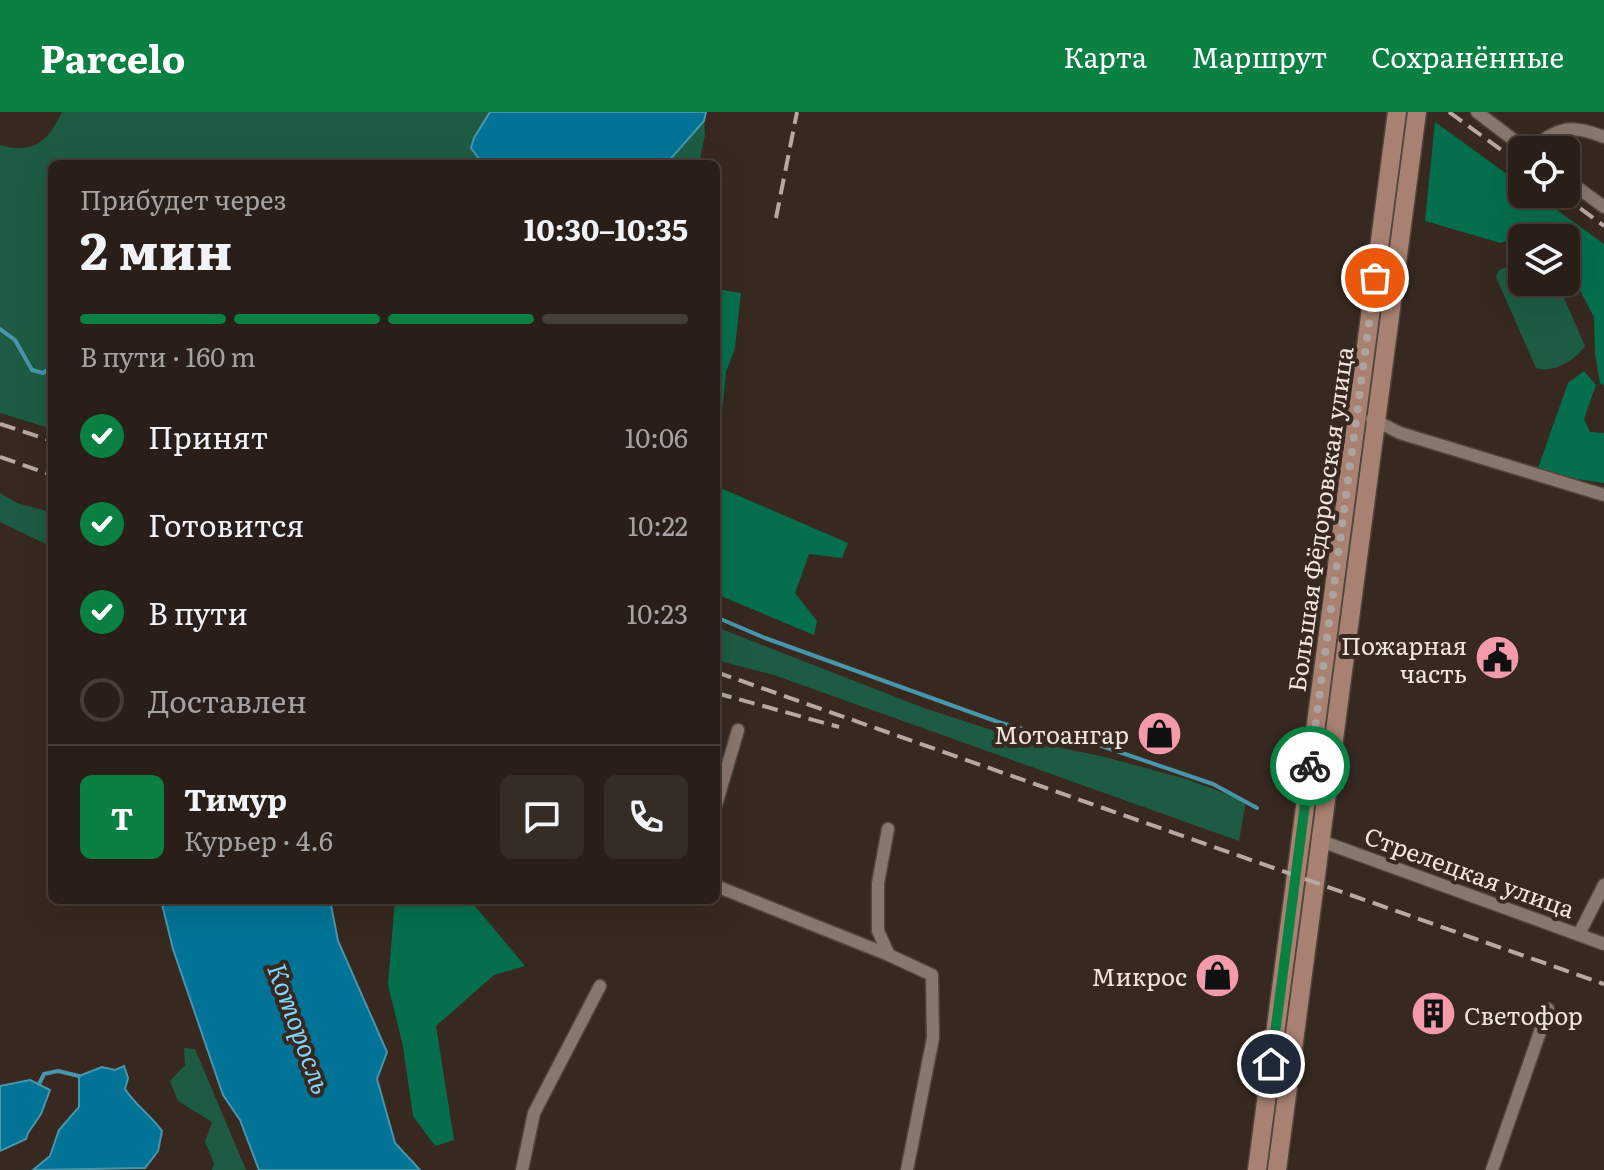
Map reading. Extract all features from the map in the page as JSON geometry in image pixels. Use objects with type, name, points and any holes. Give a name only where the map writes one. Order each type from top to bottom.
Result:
[{"type":"main road","name":"Большая Фёдоровская улица","points":[[1257,1170],[1397,112]]},
{"type":"main road","name":"Большая Фёдоровская улица","points":[[1277,1170],[1417,112]]},
{"type":"street","points":[[1477,112],[1510,136]]},
{"type":"street","points":[[1548,136],[1556,130],[1584,129],[1604,137]]},
{"type":"street","points":[[1580,189],[1604,207]]},
{"type":"street","points":[[1357,412],[1400,433],[1604,495]]},
{"type":"street","points":[[720,791],[738,730]]},
{"type":"street","points":[[888,829],[878,883],[878,931],[889,955]]},
{"type":"street","name":"Стрелецкая улица","points":[[1321,841],[1604,944]]},
{"type":"street","points":[[1579,934],[1604,885]]},
{"type":"street","points":[[720,888],[932,975],[933,1038],[907,1170]]},
{"type":"street","points":[[522,1170],[534,1113],[600,986]]},
{"type":"street","points":[[1492,1170],[1548,1009]]},
{"type":"green space","points":[[62,112],[490,112],[471,148],[480,160],[48,160],[48,428],[0,413],[0,145],[31,147],[51,131]]},
{"type":"green space","points":[[704,121],[705,135],[700,160],[670,160]]},
{"type":"green space","points":[[1435,122],[1508,175],[1508,208],[1554,208],[1576,224],[1508,224],[1508,240],[1501,243],[1425,221]]},
{"type":"green space","points":[[1580,227],[1604,244],[1604,385],[1600,383],[1595,353],[1594,317],[1580,290]]},
{"type":"green space","points":[[1508,266],[1508,296],[1563,296],[1585,346],[1581,351],[1570,361],[1556,367],[1536,368],[1496,277],[1498,271]]},
{"type":"green space","points":[[720,290],[741,293],[735,348],[726,372],[720,433]]},
{"type":"green space","points":[[1584,371],[1596,385],[1584,419],[1590,432],[1604,433],[1604,483],[1548,475],[1538,468],[1568,383]]},
{"type":"green space","points":[[720,488],[848,543],[842,558],[809,554],[795,593],[817,621],[814,635],[720,596]]},
{"type":"green space","points":[[0,493],[17,503],[46,511],[48,507],[48,545],[0,522]]},
{"type":"green space","points":[[720,629],[924,708],[1019,739],[1105,757],[1186,779],[1246,801],[1239,841],[774,675],[720,661]]},
{"type":"green space","points":[[1334,644],[1339,645],[1270,1170],[1265,1170]]},
{"type":"green space","points":[[395,904],[473,904],[525,966],[494,975],[436,1026],[454,1140],[435,1146],[413,1116],[403,1046],[388,985]]},
{"type":"green space","points":[[184,1048],[195,1049],[246,1170],[212,1170],[214,1163],[205,1142],[212,1122],[178,1101],[170,1081],[185,1065]]},
{"type":"water","points":[[490,112],[706,112],[704,121],[670,160],[480,160],[471,148]]},
{"type":"water","name":"Которосль","points":[[162,904],[331,904],[338,941],[387,1052],[377,1079],[395,1143],[420,1170],[259,1170],[240,1120],[223,1095],[173,949]]},
{"type":"water","points":[[124,1066],[128,1078],[125,1089],[162,1131],[158,1151],[145,1168],[33,1170],[50,1156],[59,1130],[79,1107],[79,1076],[102,1067],[115,1070]]},
{"type":"water","points":[[30,1080],[50,1090],[41,1114],[26,1139],[0,1151],[0,1086]]},
{"type":"waterway","points":[[0,329],[15,340],[32,370],[43,373],[48,370]]},
{"type":"waterway","points":[[720,619],[765,638],[998,722],[1045,735],[1087,741],[1213,784],[1257,808]]},
{"type":"waterway","points":[[39,1084],[44,1074],[58,1071],[79,1076]]},
{"type":"railway","points":[[776,218],[797,112]]},
{"type":"railway","points":[[1449,112],[1508,155]]},
{"type":"railway","points":[[1580,208],[1604,226]]},
{"type":"railway","points":[[0,424],[48,440]]},
{"type":"railway","points":[[0,457],[48,474]]},
{"type":"railway","points":[[720,673],[1604,984]]},
{"type":"railway","points":[[720,694],[839,727]]},
{"type":"way so far","points":[[1310,766],[1375,278]]},
{"type":"place","name":"Пожарная часть","points":[[1498,658]]},
{"type":"place","name":"Мотоангар","points":[[1160,733]]},
{"type":"place","name":"Микрос","points":[[1218,975]]},
{"type":"place","name":"Светофор","points":[[1433,1014]]},
{"type":"route","points":[[1271,1064],[1310,766]]}]
